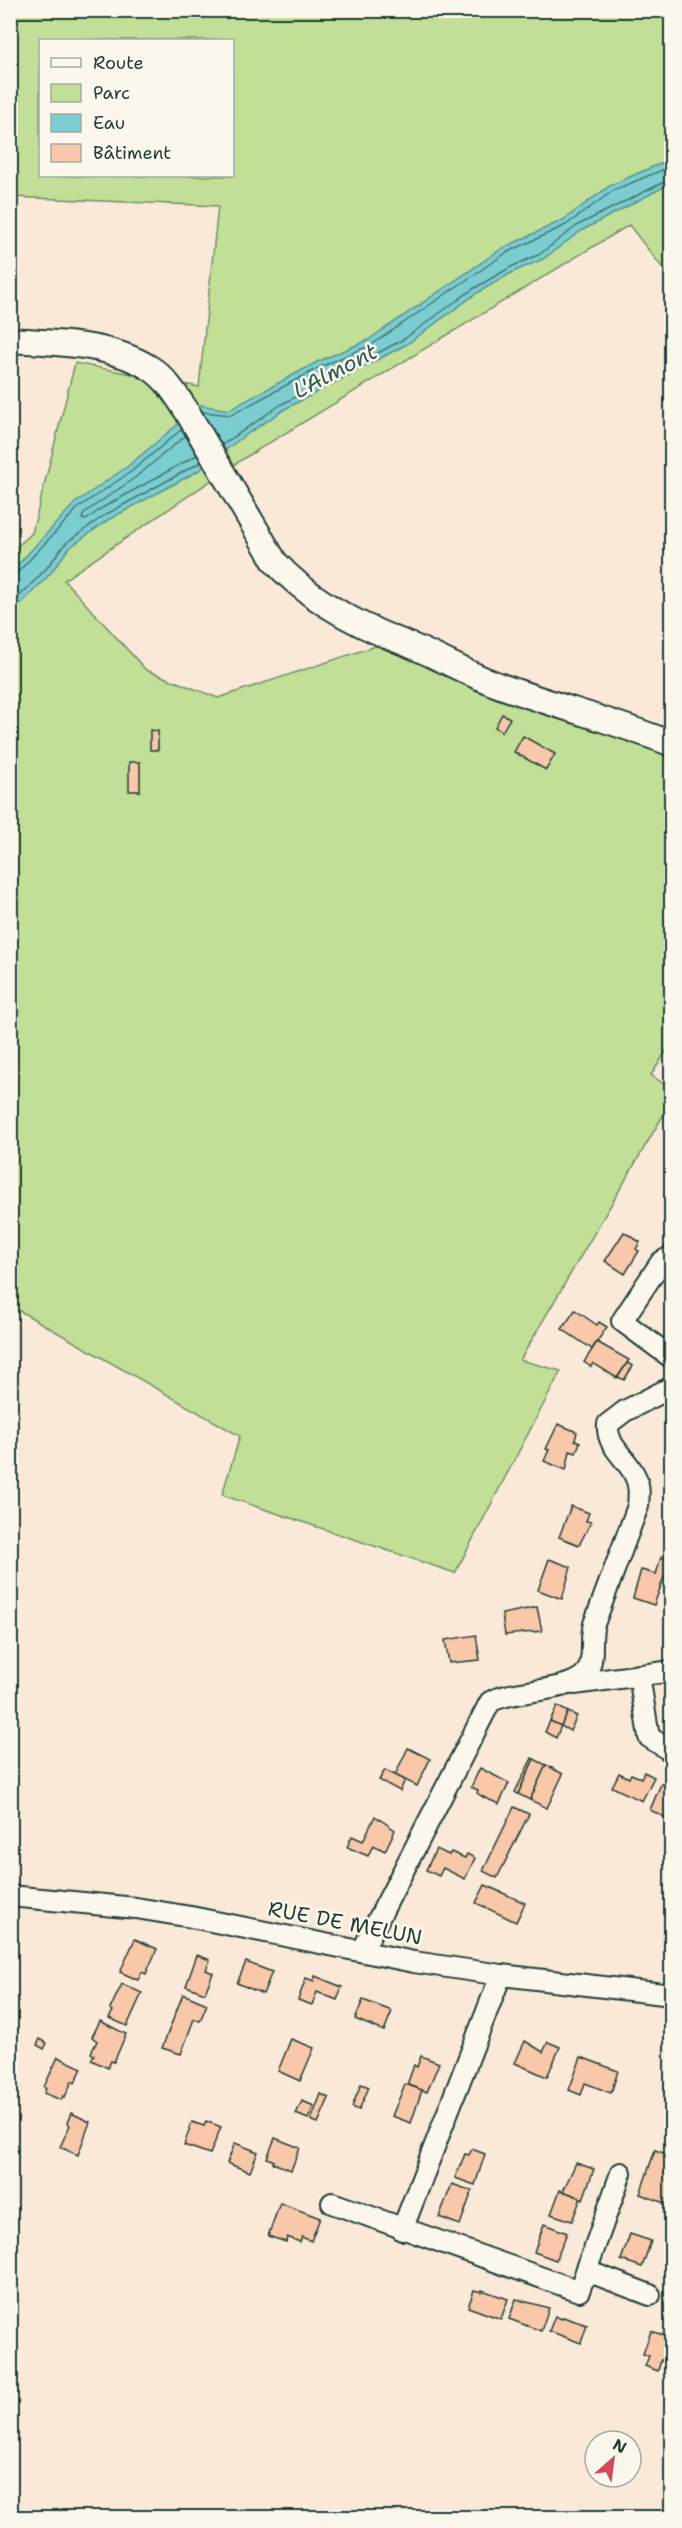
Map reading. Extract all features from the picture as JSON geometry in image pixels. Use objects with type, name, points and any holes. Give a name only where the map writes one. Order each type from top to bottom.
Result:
[{"type":"street","points":[[10,340],[62,344],[120,354],[152,369],[175,393],[186,410],[275,562],[293,582],[317,600],[383,636],[402,642],[494,684],[672,744]]},
{"type":"street","points":[[672,1256],[661,1262],[622,1321],[672,1358]]},
{"type":"street","points":[[574,1684],[584,1677],[590,1667],[590,1639],[594,1624],[638,1506],[639,1491],[635,1474],[614,1447],[607,1434],[608,1424],[672,1387]]},
{"type":"street","points":[[362,1951],[490,1702],[500,1696],[672,1671]]},
{"type":"street","points":[[639,1675],[649,1737],[672,1752]]},
{"type":"street","name":"RUE DE MELUN","points":[[10,1896],[82,1901],[191,1917],[362,1951],[501,1975],[672,1995]]},
{"type":"street","points":[[402,2229],[501,1975]]},
{"type":"street","points":[[332,2203],[579,2291],[621,2173]]},
{"type":"street","points":[[586,2271],[650,2295]]},
{"type":"green space","points":[[11,11],[671,11],[671,279],[629,225],[246,457],[64,580],[146,670],[218,698],[403,637],[671,755],[671,1044],[651,1075],[671,1089],[671,1102],[520,1360],[561,1371],[455,1573],[222,1495],[240,1436],[11,1306],[11,552],[32,533],[75,363],[199,387],[218,206],[11,197]]},
{"type":"water","name":"L'Almont","points":[[671,159],[671,183],[581,231],[543,259],[513,272],[477,293],[407,344],[285,409],[244,436],[198,471],[108,520],[69,548],[50,574],[11,614],[11,572],[75,503],[128,466],[201,405],[229,410],[317,362],[368,340],[503,248],[563,220],[611,185]]},
{"type":"building","points":[[502,714],[510,718],[502,732],[495,727]]},
{"type":"building","points":[[150,730],[158,731],[158,750],[150,750]]},
{"type":"building","points":[[523,736],[555,754],[546,770],[514,752]]},
{"type":"building","points":[[129,762],[140,762],[140,791],[129,791]]},
{"type":"building","points":[[624,1232],[640,1242],[636,1249],[639,1251],[625,1274],[605,1261]]},
{"type":"building","points":[[575,1310],[597,1325],[599,1322],[607,1327],[592,1349],[562,1329]]},
{"type":"building","points":[[597,1342],[629,1360],[617,1378],[593,1363],[591,1367],[584,1362]]},
{"type":"building","points":[[627,1363],[633,1366],[624,1380],[618,1377]]},
{"type":"building","points":[[558,1424],[577,1432],[575,1440],[580,1442],[576,1453],[570,1451],[566,1470],[544,1461],[549,1450],[546,1449]]},
{"type":"building","points":[[571,1506],[589,1513],[586,1521],[591,1522],[579,1545],[559,1537]]},
{"type":"building","points":[[661,1557],[672,1560],[672,1580],[664,1577],[654,1605],[633,1598],[641,1570],[656,1574]]},
{"type":"building","points":[[549,1559],[571,1567],[562,1599],[538,1590]]},
{"type":"building","points":[[537,1607],[542,1631],[505,1635],[502,1614]]},
{"type":"building","points":[[476,1635],[480,1660],[449,1663],[445,1640]]},
{"type":"building","points":[[557,1706],[568,1712],[561,1726],[550,1721]]},
{"type":"building","points":[[568,1712],[577,1716],[570,1731],[561,1726]]},
{"type":"building","points":[[550,1721],[561,1726],[556,1738],[545,1732]]},
{"type":"building","points":[[408,1748],[430,1759],[417,1786],[395,1775]]},
{"type":"building","points":[[532,1758],[534,1759],[518,1794],[515,1792]]},
{"type":"building","points":[[534,1759],[546,1765],[530,1800],[518,1794]]},
{"type":"building","points":[[546,1765],[563,1774],[547,1808],[530,1800]]},
{"type":"building","points":[[480,1768],[509,1783],[499,1804],[483,1797],[477,1793],[478,1790],[471,1787]]},
{"type":"building","points":[[385,1770],[405,1780],[400,1791],[379,1780]]},
{"type":"building","points":[[644,1772],[654,1777],[642,1801],[612,1787],[619,1773],[629,1778],[631,1774],[641,1778]]},
{"type":"building","points":[[661,1784],[672,1787],[670,1820],[650,1810]]},
{"type":"building","points":[[514,1807],[529,1814],[497,1878],[483,1871]]},
{"type":"building","points":[[375,1816],[395,1830],[385,1851],[373,1845],[368,1856],[347,1847],[352,1836],[363,1841]]},
{"type":"building","points":[[436,1849],[449,1855],[451,1852],[465,1858],[467,1854],[475,1858],[465,1879],[443,1868],[439,1876],[426,1870]]},
{"type":"building","points":[[485,1885],[525,1903],[516,1922],[476,1903]]},
{"type":"building","points":[[135,1939],[157,1949],[146,1974],[142,1972],[138,1980],[120,1972]]},
{"type":"building","points":[[197,1955],[210,1960],[206,1970],[213,1973],[205,1993],[186,1986]]},
{"type":"building","points":[[246,1962],[272,1972],[263,1994],[237,1983]]},
{"type":"building","points":[[315,1976],[342,1987],[337,2000],[317,1992],[312,2005],[298,2000],[306,1978],[314,1981]]},
{"type":"building","points":[[122,1984],[142,1993],[127,2026],[109,2018],[113,2011],[110,2009]]},
{"type":"building","points":[[183,1994],[207,2004],[200,2021],[194,2019],[181,2054],[162,2048]]},
{"type":"building","points":[[363,2000],[392,2011],[384,2031],[355,2019]]},
{"type":"building","points":[[100,2021],[126,2034],[114,2062],[111,2061],[108,2068],[91,2060],[94,2055],[91,2053],[97,2041],[92,2037]]},
{"type":"building","points":[[40,2039],[47,2043],[44,2049],[37,2045]]},
{"type":"building","points":[[291,2039],[314,2048],[300,2081],[278,2071]]},
{"type":"building","points":[[525,2041],[543,2052],[548,2042],[560,2047],[547,2077],[515,2063]]},
{"type":"building","points":[[421,2056],[439,2063],[427,2092],[407,2085],[414,2065],[417,2067]]},
{"type":"building","points":[[58,2057],[82,2068],[75,2083],[72,2081],[65,2097],[63,2096],[61,2100],[44,2093],[46,2089],[44,2087]]},
{"type":"building","points":[[581,2057],[618,2071],[611,2093],[585,2083],[581,2095],[569,2090]]},
{"type":"building","points":[[361,2084],[369,2087],[359,2110],[352,2107]]},
{"type":"building","points":[[405,2084],[422,2090],[411,2123],[392,2116]]},
{"type":"building","points":[[321,2094],[329,2098],[318,2123],[311,2120]]},
{"type":"building","points":[[302,2101],[314,2106],[308,2119],[296,2114]]},
{"type":"building","points":[[71,2113],[90,2122],[78,2155],[60,2147],[70,2125],[67,2123]]},
{"type":"building","points":[[206,2121],[221,2127],[210,2154],[184,2145],[192,2122],[204,2126]]},
{"type":"building","points":[[275,2138],[300,2148],[291,2170],[267,2158]]},
{"type":"building","points":[[235,2143],[258,2152],[250,2172],[227,2163]]},
{"type":"building","points":[[472,2149],[485,2154],[475,2185],[455,2178],[465,2154],[469,2155]]},
{"type":"building","points":[[655,2150],[672,2156],[672,2191],[667,2204],[640,2194]]},
{"type":"building","points":[[576,2163],[594,2169],[583,2199],[563,2191]]},
{"type":"building","points":[[452,2184],[472,2191],[460,2225],[439,2217]]},
{"type":"building","points":[[560,2190],[581,2198],[572,2221],[551,2214]]},
{"type":"building","points":[[280,2203],[320,2218],[311,2241],[302,2237],[300,2242],[287,2237],[286,2242],[268,2236]]},
{"type":"building","points":[[544,2224],[567,2233],[556,2260],[534,2252]]},
{"type":"building","points":[[630,2234],[651,2241],[642,2267],[621,2260]]},
{"type":"building","points":[[474,2290],[482,2292],[482,2290],[508,2299],[501,2319],[468,2307]]},
{"type":"building","points":[[516,2299],[549,2308],[541,2331],[509,2319]]},
{"type":"building","points":[[555,2316],[587,2325],[581,2343],[549,2331]]},
{"type":"building","points":[[651,2331],[672,2338],[672,2363],[661,2360],[658,2371],[645,2366],[649,2356],[643,2354]]}]
